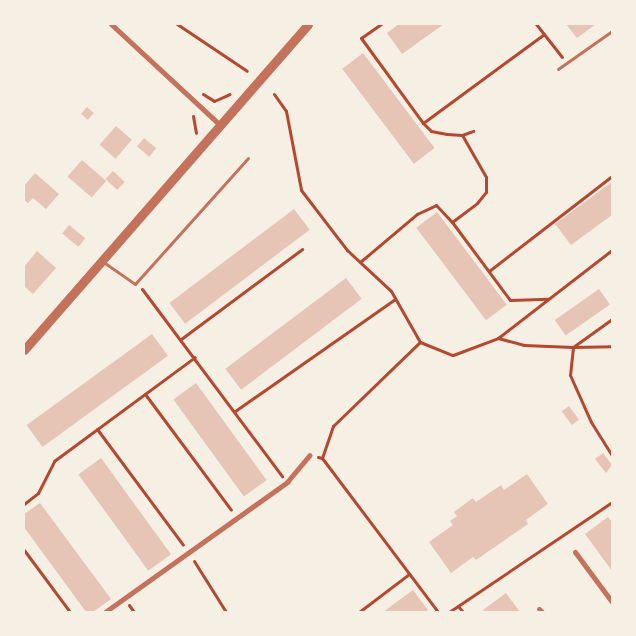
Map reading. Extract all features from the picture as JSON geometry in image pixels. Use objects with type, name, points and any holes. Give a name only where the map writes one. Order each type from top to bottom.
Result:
[{"type":"street","points":[[111,24],[219,124]]},
{"type":"street","points":[[24,350],[308,24]]},
{"type":"street","points":[[105,612],[287,482],[310,455]]},
{"type":"street","points":[[575,552],[612,602]]},
{"type":"lane","points":[[558,69],[612,31]]},
{"type":"lane","points":[[102,261],[135,284],[248,158]]},
{"type":"path","points":[[177,24],[247,71]]},
{"type":"path","points":[[381,24],[362,38],[423,122],[431,130],[462,135],[473,131]]},
{"type":"path","points":[[536,24],[567,63]]},
{"type":"path","points":[[423,122],[544,34]]},
{"type":"path","points":[[244,80],[255,68]]},
{"type":"path","points":[[194,136],[198,130],[188,108],[194,100],[202,93],[214,101],[223,99],[236,89]]},
{"type":"path","points":[[274,94],[286,111],[301,190],[360,262],[395,299],[420,342],[453,355],[498,338],[612,250]]},
{"type":"path","points":[[452,222],[477,203],[486,192],[486,177],[462,135]]},
{"type":"path","points":[[489,271],[612,176]]},
{"type":"path","points":[[360,262],[426,208],[436,205],[452,222],[510,300],[548,299]]},
{"type":"path","points":[[181,339],[302,250]]},
{"type":"path","points":[[135,284],[195,357],[287,482]]},
{"type":"path","points":[[235,412],[395,299]]},
{"type":"path","points":[[572,347],[612,319]]},
{"type":"path","points":[[498,338],[524,345],[612,346]]},
{"type":"path","points":[[322,458],[333,426],[420,342]]},
{"type":"path","points":[[572,347],[570,375],[591,422],[612,455]]},
{"type":"path","points":[[24,504],[38,493],[54,461],[195,357]]},
{"type":"path","points":[[145,394],[236,518]]},
{"type":"path","points":[[97,429],[188,552],[226,612]]},
{"type":"path","points":[[310,455],[322,458],[438,612]]},
{"type":"path","points":[[449,612],[612,504]]},
{"type":"path","points":[[24,550],[70,612]]},
{"type":"path","points":[[359,612],[410,574]]},
{"type":"path","points":[[458,606],[463,612]]},
{"type":"building","points":[[399,24],[444,24],[402,54],[387,33]]},
{"type":"building","points":[[566,24],[596,24],[577,38]]},
{"type":"building","points":[[363,53],[435,148],[414,164],[342,69]]},
{"type":"building","points":[[87,107],[94,113],[88,120],[81,114]]},
{"type":"building","points":[[116,126],[132,140],[115,159],[100,145]]},
{"type":"building","points":[[144,138],[156,148],[149,157],[137,146]]},
{"type":"building","points":[[82,160],[106,181],[92,198],[68,177]]},
{"type":"building","points":[[113,171],[125,182],[117,190],[105,179]]},
{"type":"building","points":[[35,173],[59,194],[46,209],[33,198],[28,203],[24,200],[24,186]]},
{"type":"building","points":[[612,182],[612,215],[571,245],[555,224]]},
{"type":"building","points":[[294,209],[310,230],[185,324],[169,303]]},
{"type":"building","points":[[437,212],[507,305],[486,320],[416,228]]},
{"type":"building","points":[[69,225],[85,238],[78,247],[62,234]]},
{"type":"building","points":[[37,251],[56,268],[33,294],[24,286],[24,267]]},
{"type":"building","points":[[346,278],[362,299],[241,390],[225,369]]},
{"type":"building","points":[[599,289],[610,305],[566,336],[555,320]]},
{"type":"building","points":[[152,334],[168,356],[42,447],[27,425]]},
{"type":"building","points":[[196,383],[267,480],[244,497],[173,399]]},
{"type":"building","points":[[569,406],[579,420],[572,425],[562,411]]},
{"type":"building","points":[[603,453],[612,465],[606,473],[595,459]]},
{"type":"building","points":[[101,458],[171,554],[148,571],[78,474]]},
{"type":"building","points":[[527,474],[548,504],[526,520],[528,524],[476,560],[473,557],[451,573],[429,542],[453,525],[450,521],[457,516],[454,512],[473,498],[476,502],[501,485],[504,490]]},
{"type":"building","points":[[40,503],[111,599],[93,612],[86,612],[24,527],[24,514]]},
{"type":"building","points":[[608,517],[612,522],[612,571],[585,534]]},
{"type":"building","points":[[413,590],[428,610],[426,612],[383,612]]},
{"type":"building","points":[[506,593],[520,612],[484,612],[483,610]]}]
